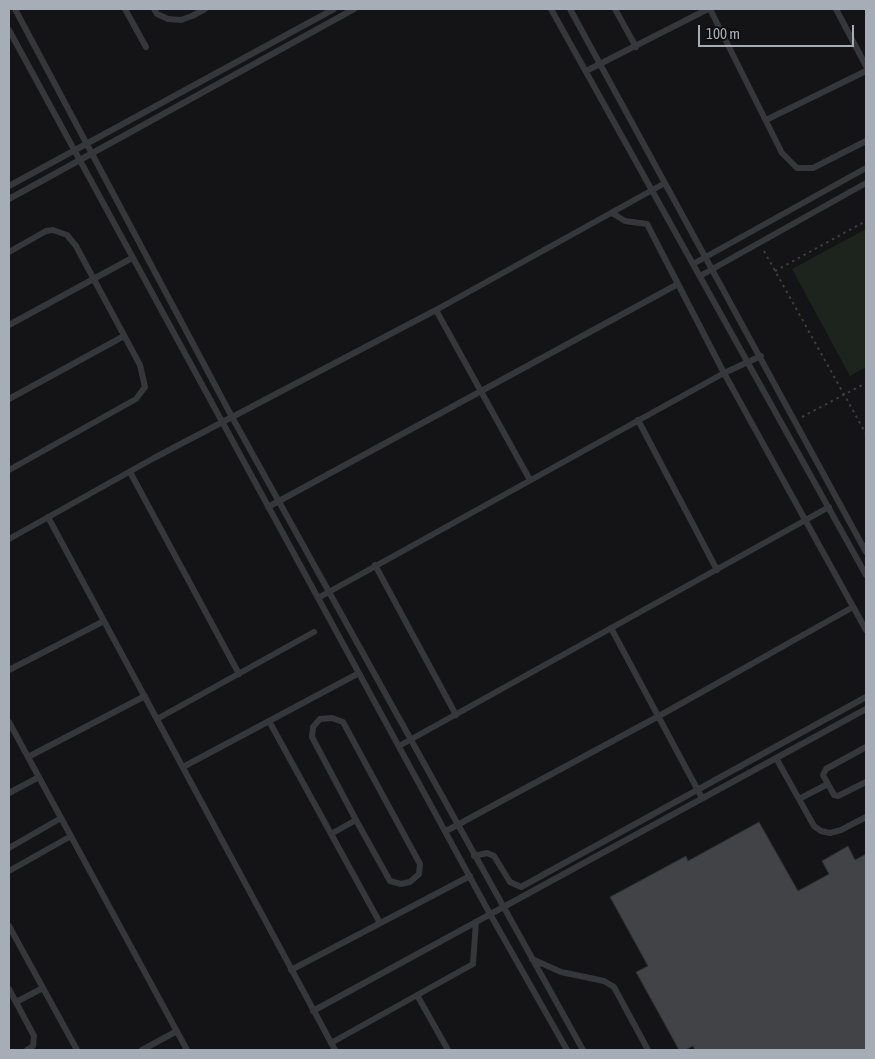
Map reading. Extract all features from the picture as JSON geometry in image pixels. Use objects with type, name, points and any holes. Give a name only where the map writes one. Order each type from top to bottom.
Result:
[{"type":"lane","points":[[15,9],[232,417],[457,826],[583,1050]]},
{"type":"lane","points":[[125,9],[146,47]]},
{"type":"lane","points":[[154,9],[157,14],[168,19],[180,20],[205,9]]},
{"type":"lane","points":[[9,186],[334,9]]},
{"type":"lane","points":[[9,199],[354,9]]},
{"type":"lane","points":[[552,9],[866,575]]},
{"type":"lane","points":[[570,9],[796,420],[866,552]]},
{"type":"lane","points":[[615,9],[636,47]]},
{"type":"lane","points":[[586,71],[709,9],[782,153],[797,168],[813,168],[866,141]]},
{"type":"lane","points":[[836,9],[866,66]]},
{"type":"lane","points":[[9,30],[490,914],[567,1050]]},
{"type":"lane","points":[[766,120],[866,70]]},
{"type":"lane","points":[[693,264],[866,168]]},
{"type":"lane","points":[[9,538],[222,422],[436,310],[665,183]]},
{"type":"lane","points":[[700,276],[866,183]]},
{"type":"lane","points":[[612,213],[625,221],[647,224],[724,373],[866,630]]},
{"type":"lane","points":[[9,252],[46,231],[67,235],[76,246],[140,364],[145,387],[141,394],[125,406],[9,470]]},
{"type":"lane","points":[[9,325],[132,258]]},
{"type":"lane","points":[[268,507],[678,284]]},
{"type":"lane","points":[[436,310],[530,480]]},
{"type":"lane","points":[[9,399],[124,336]]},
{"type":"lane","points":[[318,598],[724,373],[761,356]]},
{"type":"lane","points":[[638,420],[716,570]]},
{"type":"lane","points":[[130,472],[239,674]]},
{"type":"lane","points":[[399,746],[829,507]]},
{"type":"lane","points":[[48,517],[335,1050]]},
{"type":"lane","points":[[375,565],[456,715]]},
{"type":"lane","points":[[446,831],[659,716],[853,607]]},
{"type":"lane","points":[[9,670],[104,621]]},
{"type":"lane","points":[[611,628],[702,798]]},
{"type":"lane","points":[[157,719],[314,632]]},
{"type":"lane","points":[[182,767],[359,673]]},
{"type":"lane","points":[[28,757],[145,696]]},
{"type":"lane","points":[[474,856],[487,853],[494,856],[510,882],[521,886],[866,697]]},
{"type":"lane","points":[[313,1011],[866,710]]},
{"type":"lane","points":[[332,718],[343,722],[420,864],[419,874],[410,882],[401,884],[390,881],[356,820],[312,737],[313,728],[320,719],[332,718]]},
{"type":"lane","points":[[268,721],[380,923]]},
{"type":"lane","points":[[9,722],[187,1050]]},
{"type":"lane","points":[[866,747],[826,768],[823,775],[834,795],[838,796],[866,782]]},
{"type":"lane","points":[[776,758],[814,826],[821,831],[830,833],[841,830],[866,816]]},
{"type":"lane","points":[[9,794],[39,777]]},
{"type":"lane","points":[[799,798],[828,784]]},
{"type":"lane","points":[[9,848],[61,818]]},
{"type":"lane","points":[[330,834],[356,820]]},
{"type":"lane","points":[[9,871],[71,836]]},
{"type":"lane","points":[[291,970],[470,876]]},
{"type":"lane","points":[[330,1043],[473,964],[476,922]]},
{"type":"lane","points":[[9,926],[77,1050]]},
{"type":"lane","points":[[532,958],[562,972],[604,981],[614,987],[648,1050]]},
{"type":"lane","points":[[16,1002],[43,988]]},
{"type":"lane","points":[[9,989],[34,1036],[32,1046],[27,1050]]},
{"type":"lane","points":[[417,995],[448,1050]]},
{"type":"lane","points":[[142,1050],[177,1031]]},
{"type":"path","points":[[775,271],[866,221]]},
{"type":"path","points":[[759,243],[866,434]]},
{"type":"path","points":[[796,420],[866,383]]},
{"type":"shaded area","points":[[866,229],[866,367],[850,376],[792,269]]},
{"type":"building","points":[[759,822],[798,891],[829,874],[822,861],[848,846],[855,860],[866,854],[866,1050],[695,1050],[693,1046],[685,1050],[679,1050],[636,972],[648,966],[610,897],[686,856],[688,861]]}]
